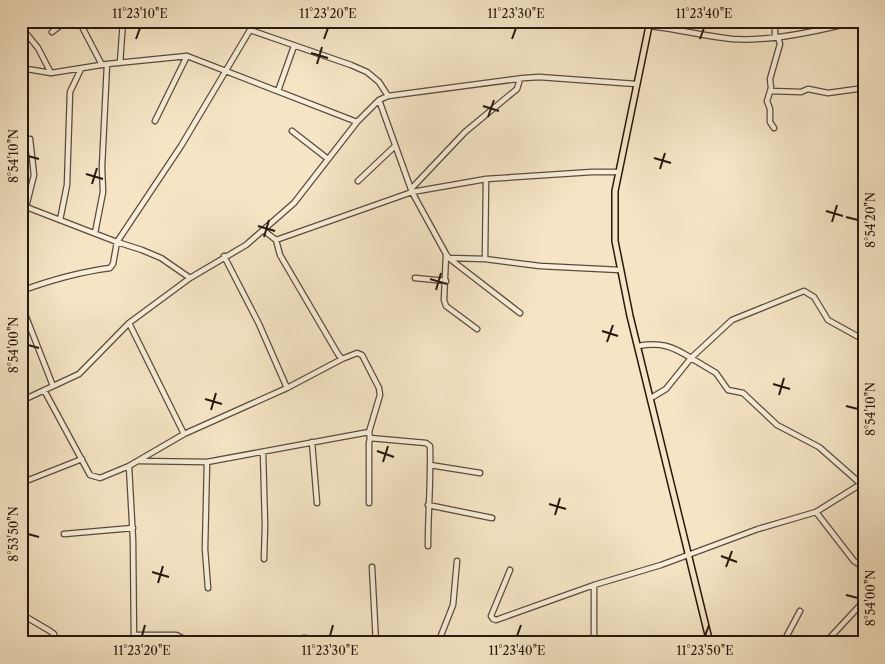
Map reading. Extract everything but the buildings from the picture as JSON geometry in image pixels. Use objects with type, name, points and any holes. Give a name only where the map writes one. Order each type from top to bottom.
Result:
[{"type":"main road","points":[[649,24],[618,172],[615,191],[614,227],[620,270],[710,643]]},
{"type":"street","points":[[52,32],[66,21]]},
{"type":"street","points":[[79,21],[105,65],[102,167],[104,182],[95,233]]},
{"type":"street","points":[[120,63],[123,21]]},
{"type":"street","points":[[21,291],[51,279],[110,268],[113,264],[117,242],[181,146],[250,30],[253,21]]},
{"type":"street","points":[[774,128],[770,122],[770,109],[767,101],[770,91],[770,79],[780,44],[775,21]]},
{"type":"street","points":[[649,24],[734,39],[777,37],[818,31],[857,21]]},
{"type":"street","points":[[21,27],[38,48],[51,73]]},
{"type":"street","points":[[250,30],[351,64],[367,72],[379,82],[388,96]]},
{"type":"street","points":[[278,91],[294,46]]},
{"type":"street","points":[[155,121],[187,56]]},
{"type":"street","points":[[21,68],[51,73],[187,56],[356,122]]},
{"type":"street","points":[[60,220],[67,185],[70,92],[81,69]]},
{"type":"street","points":[[21,401],[79,374],[129,323],[190,278],[224,256],[246,245],[294,203],[356,122],[379,100],[388,96],[539,77],[636,84]]},
{"type":"street","points":[[412,190],[465,132],[517,89],[520,79]]},
{"type":"street","points":[[770,91],[801,92],[808,89],[828,93],[857,89]]},
{"type":"street","points":[[379,100],[412,190],[448,256],[520,313]]},
{"type":"street","points":[[292,130],[328,159]]},
{"type":"street","points":[[30,139],[34,174],[24,206],[161,258],[190,278]]},
{"type":"street","points":[[358,181],[395,146]]},
{"type":"street","points":[[276,240],[412,190],[486,179],[618,172]]},
{"type":"street","points":[[485,259],[486,179]]},
{"type":"street","points":[[263,230],[276,240],[280,255],[342,359]]},
{"type":"street","points":[[224,256],[259,324],[288,388]]},
{"type":"street","points":[[448,256],[540,266],[620,270]]},
{"type":"street","points":[[448,256],[444,300],[446,306],[476,329]]},
{"type":"street","points":[[415,278],[446,281]]},
{"type":"street","points":[[651,398],[666,389],[691,358],[732,320],[804,291],[814,297],[828,320],[864,340]]},
{"type":"street","points":[[21,304],[53,386]]},
{"type":"street","points":[[129,323],[184,434]]},
{"type":"street","points":[[510,570],[491,616],[496,620],[758,529],[816,512],[863,484],[819,447],[777,426],[743,393],[728,390],[716,374],[691,358],[669,346],[651,343],[638,346]]},
{"type":"street","points":[[44,390],[90,475],[97,478],[130,466],[184,434],[288,388],[342,359],[356,353],[362,355],[380,395],[369,443],[369,503]]},
{"type":"street","points":[[139,461],[207,462],[312,442],[370,435],[426,443],[430,446],[428,546]]},
{"type":"street","points":[[312,442],[317,503]]},
{"type":"street","points":[[263,452],[264,560]]},
{"type":"street","points":[[21,483],[82,459]]},
{"type":"street","points":[[207,462],[205,549],[208,588]]},
{"type":"street","points":[[430,465],[480,473]]},
{"type":"street","points":[[130,466],[133,528],[134,643]]},
{"type":"street","points":[[428,505],[492,518]]},
{"type":"street","points":[[816,512],[854,561],[864,568]]},
{"type":"street","points":[[64,534],[133,528]]},
{"type":"street","points":[[438,643],[453,605],[457,561]]},
{"type":"street","points":[[372,567],[376,643]]},
{"type":"street","points":[[594,585],[594,643]]},
{"type":"street","points":[[825,643],[864,601]]},
{"type":"street","points":[[783,643],[800,611]]},
{"type":"street","points":[[21,614],[54,634],[54,643]]},
{"type":"street","points":[[134,635],[176,635],[182,638],[185,643]]},
{"type":"street","points":[[304,638],[344,643]]}]
